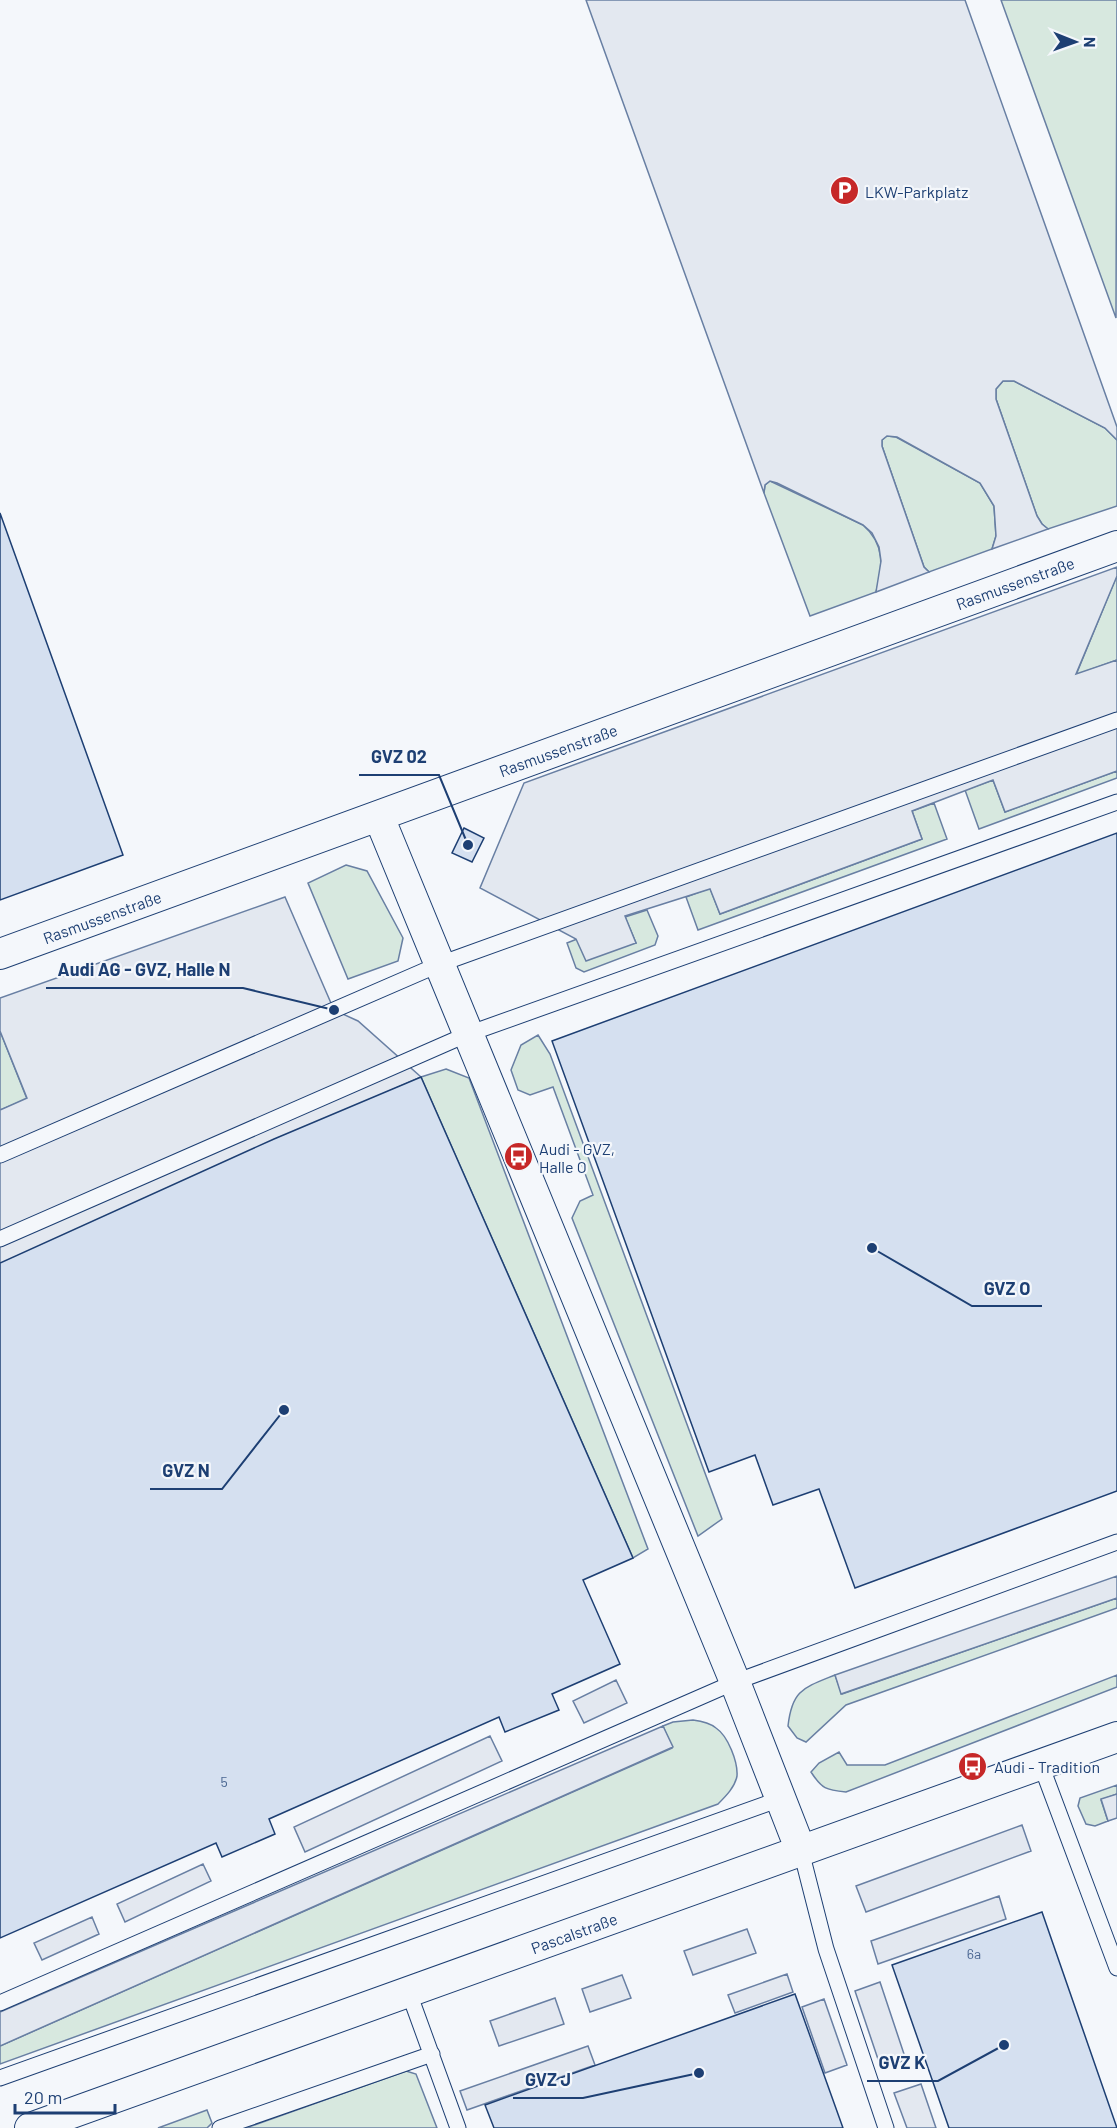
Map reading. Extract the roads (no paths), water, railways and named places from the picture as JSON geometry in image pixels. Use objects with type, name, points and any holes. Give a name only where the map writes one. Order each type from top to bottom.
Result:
[{"type":"street","name":"Rasmussenstraße","points":[[0,954],[1117,546]]},
{"type":"street","points":[[379,817],[735,1682],[801,1851]]},
{"type":"street","name":"Pascalstraße","points":[[30,2128],[1117,1737]]},
{"type":"lane","points":[[0,1155],[440,964],[1117,720]]},
{"type":"lane","points":[[0,1239],[468,1034],[1117,802]]},
{"type":"lane","points":[[0,2003],[735,1682],[1117,1542]]},
{"type":"lane","points":[[1041,1765],[1117,1968]]},
{"type":"lane","points":[[0,2078],[780,1799]]},
{"type":"lane","points":[[801,1851],[826,1949],[886,2128]]},
{"type":"lane","points":[[409,1993],[458,2128]]},
{"type":"lane","points":[[220,2128],[432,2054]]},
{"type":"place","name":"LKW-Parkplatz","points":[[844,191]]},
{"type":"place","name":"GVZ 02","points":[[468,845]]},
{"type":"place","name":"Audi AG - GVZ, Halle N","points":[[334,1010]]},
{"type":"place","name":"Audi - GVZ, Halle O","points":[[518,1157]]},
{"type":"place","name":"GVZ O","points":[[872,1248]]},
{"type":"place","name":"GVZ N","points":[[284,1410]]},
{"type":"place","name":"Audi - Tradition","points":[[973,1766]]},
{"type":"place","name":"GVZ K","points":[[1004,2045]]},
{"type":"place","name":"GVZ J","points":[[699,2073]]}]
